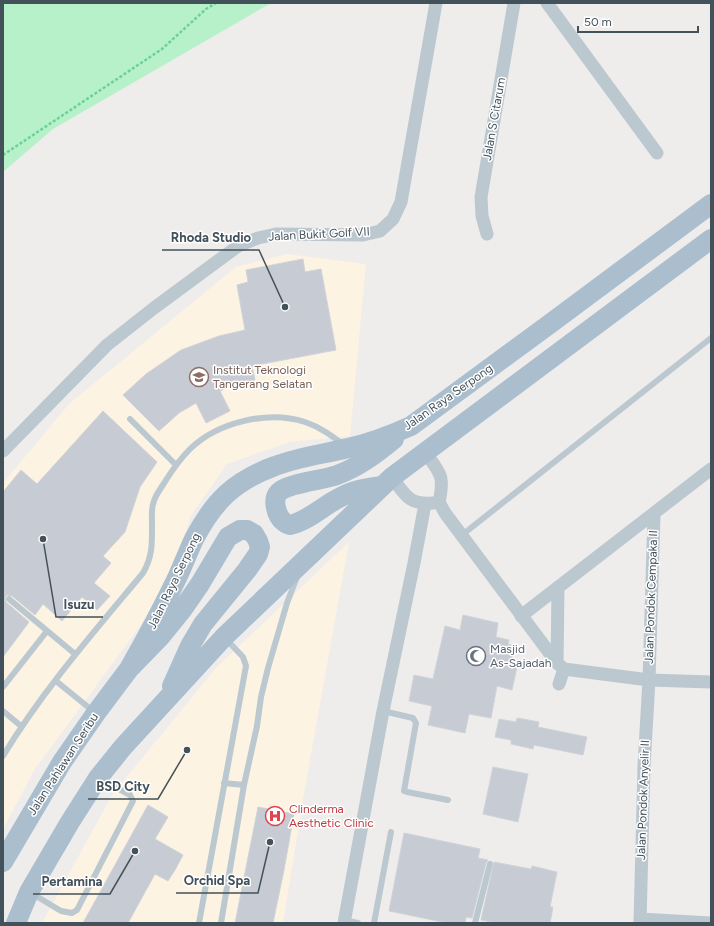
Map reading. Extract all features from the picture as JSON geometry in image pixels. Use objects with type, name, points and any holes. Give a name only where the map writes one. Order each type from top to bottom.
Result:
[{"type":"main road","name":"Jalan Raya Serpong","points":[[129,669],[178,577],[194,540],[211,510],[229,490],[252,476],[275,466],[298,459],[349,448],[387,436],[411,426],[711,204]]},
{"type":"main road","points":[[16,923],[29,892],[98,778],[122,747],[224,637],[387,482],[711,239]]},
{"type":"main road","points":[[387,482],[351,492],[304,520],[290,525],[284,522],[275,504],[278,492],[283,489],[338,474],[354,468],[376,454],[411,426]]},
{"type":"main road","points":[[129,669],[161,636],[182,610],[200,584],[228,537],[240,530],[247,530],[254,534],[260,547],[258,554],[247,570],[203,624],[190,646],[164,702]]},
{"type":"main road","name":"Jalan Pahlawan Seribu","points":[[3,862],[62,762],[129,669]]},
{"type":"street","name":"Jalan Bukit Golf VII","points":[[3,451],[106,345],[238,246],[258,238],[276,234],[363,235],[380,230],[393,219],[400,202],[436,3]]},
{"type":"street","name":"Jalan S Citarum","points":[[487,234],[482,216],[481,197],[514,3]]},
{"type":"street","points":[[547,3],[657,153]]},
{"type":"street","points":[[425,452],[442,478],[442,489],[439,502],[521,616],[560,666],[649,680],[711,682]]},
{"type":"street","points":[[521,616],[711,469]]},
{"type":"street","points":[[387,482],[403,492],[413,502],[424,504],[439,502]]},
{"type":"street","points":[[344,922],[383,711],[414,563],[424,504]]},
{"type":"street","name":"Jalan Pondok Cempaka II","points":[[649,680],[654,514]]},
{"type":"street","points":[[558,587],[559,684]]},
{"type":"street","name":"Jalan Pondok Anyelir II","points":[[640,921],[644,766],[649,680]]},
{"type":"street","points":[[640,921],[711,923]]},
{"type":"lane","points":[[462,535],[711,338]]},
{"type":"lane","points":[[3,756],[21,726],[75,654],[143,572],[148,563],[151,550],[152,514],[154,501],[176,465],[191,448],[208,436],[224,428],[256,419],[286,418],[305,422],[323,430],[349,448]]},
{"type":"lane","points":[[130,419],[176,465]]},
{"type":"lane","points":[[221,923],[244,785],[257,726],[261,697],[287,603],[302,562]]},
{"type":"lane","points":[[9,599],[75,654]]},
{"type":"lane","points":[[3,687],[47,631]]},
{"type":"lane","points":[[199,923],[246,666],[243,657],[224,637]]},
{"type":"lane","points":[[56,681],[96,713]]},
{"type":"lane","points":[[3,711],[21,726]]},
{"type":"lane","points":[[383,711],[413,718],[416,723],[404,791],[448,800]]},
{"type":"lane","points":[[29,892],[61,911],[72,913],[76,910],[133,801],[130,795],[98,778]]},
{"type":"lane","points":[[224,783],[244,785]]},
{"type":"lane","points":[[374,923],[391,832]]},
{"type":"lane","points":[[475,923],[490,864]]},
{"type":"lane","points":[[344,922],[358,923]]},
{"type":"path","points":[[3,155],[162,49],[206,9],[216,3]]},
{"type":"shaded area","points":[[287,254],[366,264],[350,436],[290,442],[227,464],[190,517],[177,565],[143,622],[35,769],[3,829],[3,483],[69,404],[236,267]]},
{"type":"shaded area","points":[[349,542],[303,799],[283,923],[42,923],[112,795],[216,668]]},
{"type":"green space","points":[[3,3],[271,3],[53,129],[3,172]]},
{"type":"building","points":[[303,259],[305,272],[321,269],[336,350],[252,366],[255,380],[234,385],[220,391],[230,411],[206,423],[196,403],[179,413],[159,431],[123,395],[146,374],[181,350],[219,336],[245,330],[237,285],[248,282],[246,270]]},
{"type":"building","points":[[103,411],[157,462],[140,487],[125,532],[103,556],[111,563],[94,583],[110,596],[97,610],[82,597],[62,621],[43,604],[35,615],[12,596],[7,595],[5,598],[6,602],[29,622],[3,657],[3,492],[21,470],[37,484]]},
{"type":"building","points":[[463,615],[498,623],[496,637],[509,640],[508,644],[515,646],[511,665],[517,667],[512,690],[497,686],[491,718],[469,714],[465,733],[428,725],[432,706],[409,701],[414,675],[433,679],[445,626],[460,630]]},
{"type":"building","points":[[517,718],[539,722],[538,727],[587,737],[583,755],[534,745],[533,749],[511,744],[511,740],[495,737],[499,719],[516,722]]},
{"type":"building","points":[[493,767],[528,774],[518,822],[483,814]]},
{"type":"building","points":[[148,805],[168,817],[155,839],[183,855],[175,870],[168,881],[155,874],[128,923],[83,923]]},
{"type":"building","points":[[258,807],[294,814],[284,870],[273,923],[235,923]]},
{"type":"building","points":[[404,833],[480,849],[478,858],[488,860],[472,918],[466,917],[465,923],[447,923],[389,911]]},
{"type":"building","points":[[494,862],[531,869],[532,866],[557,872],[550,907],[553,907],[550,923],[497,923],[481,920]]},
{"type":"place","name":"Rhoda Studio","points":[[285,307]]},
{"type":"place","name":"Institut Teknologi Tangerang Selatan","points":[[199,377]]},
{"type":"place","name":"Isuzu","points":[[43,539]]},
{"type":"place","name":"Masjid As-Sajadah","points":[[476,656]]},
{"type":"place","name":"BSD City","points":[[187,750]]},
{"type":"place","name":"Clinderma Aesthetic Clinic","points":[[275,816]]},
{"type":"place","name":"Orchid Spa","points":[[270,842]]},
{"type":"place","name":"Pertamina","points":[[135,851]]}]
